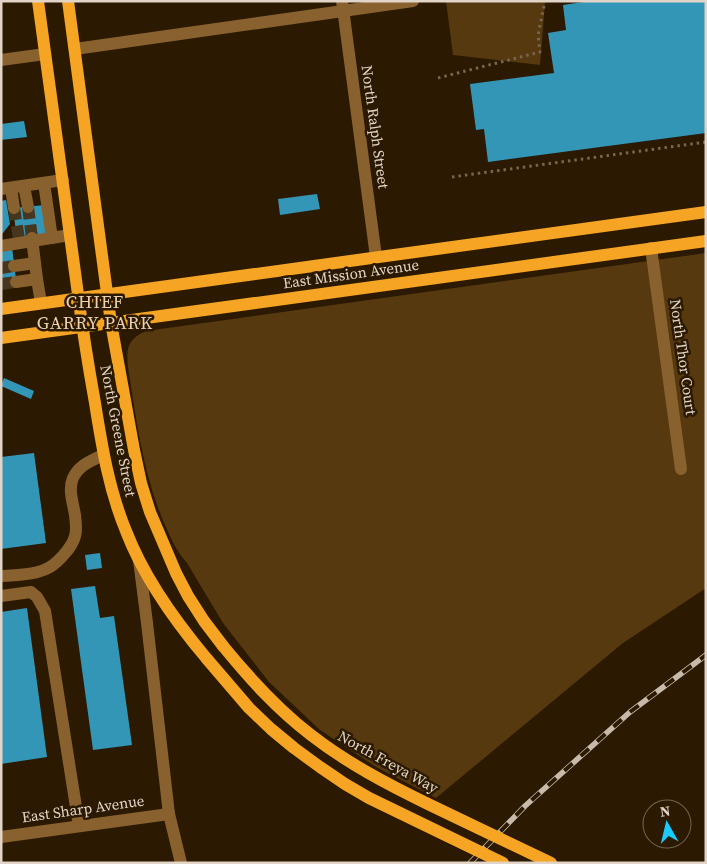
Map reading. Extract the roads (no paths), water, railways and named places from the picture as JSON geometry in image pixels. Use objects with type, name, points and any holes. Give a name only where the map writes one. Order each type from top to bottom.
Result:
[{"type":"main road","name":"North Greene Street","points":[[38,1],[82,327],[103,455],[116,505],[139,560]]},
{"type":"main road","name":"North Greene Street","points":[[68,1],[111,323],[141,483],[150,512],[168,555]]},
{"type":"main road","name":"East Mission Avenue","points":[[1,309],[706,212]]},
{"type":"main road","name":"East Mission Avenue","points":[[1,338],[706,241]]},
{"type":"main road","name":"North Freya Way","points":[[168,555],[188,596],[223,646],[262,691],[284,713],[311,735],[342,757],[387,783],[551,863]]},
{"type":"main road","points":[[139,560],[164,602],[207,659],[249,708],[294,748],[345,784],[369,798],[503,863]]},
{"type":"street","points":[[75,49],[342,6],[413,1]]},
{"type":"street","name":"North Ralph Street","points":[[342,6],[376,257]]},
{"type":"street","points":[[1,60],[45,54]]},
{"type":"street","points":[[12,187],[63,180]]},
{"type":"street","points":[[44,183],[52,238]]},
{"type":"street","points":[[12,187],[28,207]]},
{"type":"street","points":[[12,187],[14,208]]},
{"type":"street","points":[[1,246],[26,240],[70,235]]},
{"type":"street","points":[[26,240],[35,263],[41,303]]},
{"type":"street","name":"North Thor Court","points":[[651,248],[681,469]]},
{"type":"street","points":[[14,266],[35,263]]},
{"type":"street","points":[[16,282],[37,278]]},
{"type":"street","points":[[1,576],[50,568],[61,559],[76,537],[76,523],[70,491],[73,478],[81,466],[103,455]]},
{"type":"street","name":"North Greene Street","points":[[139,560],[169,814],[181,863]]},
{"type":"street","points":[[1,596],[30,592],[37,597],[45,611],[79,826]]},
{"type":"street","name":"East Sharp Avenue","points":[[1,837],[169,814]]},
{"type":"tunnel","points":[[28,207],[32,238]]},
{"type":"tunnel","points":[[14,208],[19,239]]},
{"type":"tunnel","points":[[1,268],[14,266]]},
{"type":"tunnel","points":[[1,284],[16,282]]},
{"type":"railway","points":[[470,863],[525,806],[630,712],[706,655]]},
{"type":"district","name":"CHIEF GARRY PARK","points":[[95,312]]}]
